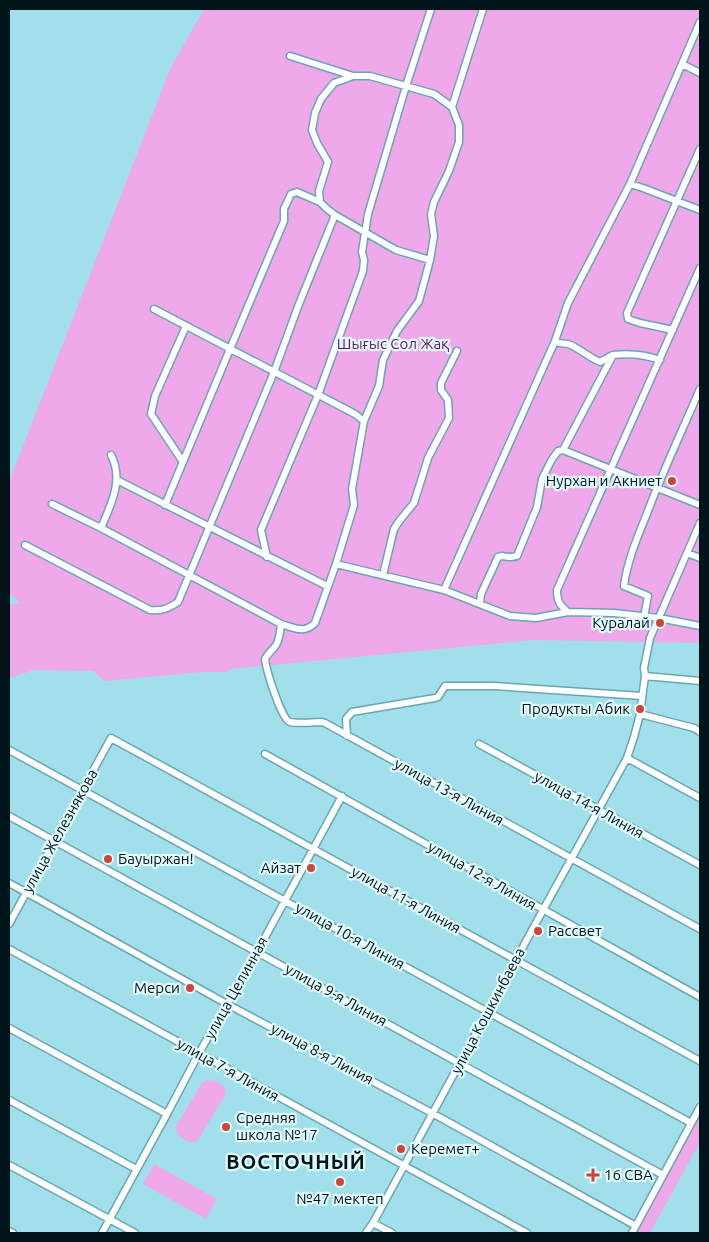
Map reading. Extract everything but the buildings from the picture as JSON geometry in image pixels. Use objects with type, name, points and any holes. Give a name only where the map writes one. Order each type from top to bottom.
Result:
[{"type":"street","points":[[267,557],[261,530],[318,395],[364,271],[362,252],[368,214],[430,9]]},
{"type":"street","points":[[452,107],[483,9]]},
{"type":"street","points":[[444,590],[555,341],[568,303],[630,184],[700,22]]},
{"type":"street","points":[[52,504],[282,624],[299,630],[305,630],[315,623],[354,505],[352,489],[364,421],[379,386],[384,360],[396,331],[419,300],[430,260],[434,236],[431,214],[434,202],[450,171],[459,142],[459,125],[452,107],[434,94],[370,76],[352,76],[290,56]]},
{"type":"street","points":[[682,64],[700,73]]},
{"type":"street","points":[[320,202],[319,191],[328,162],[312,130],[315,112],[321,99],[334,83],[352,76]]},
{"type":"street","points":[[674,330],[628,319],[627,313],[700,149]]},
{"type":"street","points":[[630,184],[700,210]]},
{"type":"street","points":[[165,504],[284,221],[284,209],[291,194],[297,192],[320,202],[335,215],[396,250],[430,260]]},
{"type":"street","points":[[25,545],[150,610],[168,609],[178,602],[274,372],[335,215]]},
{"type":"street","points":[[568,612],[561,607],[557,590],[612,470],[700,268]]},
{"type":"street","points":[[154,309],[356,414],[364,421]]},
{"type":"street","points":[[183,462],[151,414],[155,396],[186,326]]},
{"type":"street","points":[[555,341],[559,344],[568,343],[590,358],[600,362],[614,355],[627,354],[641,354],[660,360]]},
{"type":"street","points":[[383,575],[394,529],[414,503],[428,458],[449,418],[448,400],[441,390],[440,383],[457,351]]},
{"type":"street","points":[[563,450],[614,355]]},
{"type":"street","points":[[644,616],[648,596],[624,586],[625,576],[657,488],[700,389]]},
{"type":"street","points":[[480,604],[481,594],[498,557],[517,556],[537,507],[542,479],[558,451],[563,450],[700,505]]},
{"type":"street","points":[[101,528],[113,500],[117,480],[115,463],[111,454]]},
{"type":"street","points":[[117,480],[327,586]]},
{"type":"street","name":"улица Кошкинбаева","points":[[366,1233],[627,758],[640,714],[645,676],[644,668],[650,638],[700,523]]},
{"type":"street","points":[[687,553],[700,558]]},
{"type":"street","points":[[336,564],[444,590],[510,616],[536,618],[568,612],[614,614],[659,618],[700,626]]},
{"type":"street","name":"улица 13-я Линия","points":[[282,624],[279,638],[265,659],[280,711],[285,719],[290,722],[322,722],[700,929]]},
{"type":"street","points":[[645,676],[700,681]]},
{"type":"street","points":[[348,736],[346,719],[352,712],[435,698],[438,697],[445,686],[494,686],[642,696]]},
{"type":"street","points":[[640,714],[694,728],[700,732]]},
{"type":"street","name":"улица Железнякова","points":[[9,924],[111,738]]},
{"type":"street","name":"улица 11-я Линия","points":[[111,738],[700,1062]]},
{"type":"street","name":"улица 14-я Линия","points":[[478,744],[700,866]]},
{"type":"street","name":"улица 10-я Линия","points":[[9,750],[691,1124]]},
{"type":"street","name":"улица 12-я Линия","points":[[265,754],[700,997]]},
{"type":"street","points":[[627,758],[700,798]]},
{"type":"street","name":"улица Целинная","points":[[102,1233],[199,1053],[257,952],[342,796]]},
{"type":"street","name":"улица 9-я Линия","points":[[9,816],[663,1175]]},
{"type":"street","name":"улица 8-я Линия","points":[[9,883],[227,1004],[432,1113],[636,1226]]},
{"type":"street","name":"улица 7-я Линия","points":[[9,949],[527,1233]]},
{"type":"street","points":[[9,1028],[167,1114]]},
{"type":"street","points":[[9,1100],[136,1169]]},
{"type":"street","points":[[632,1233],[700,1107]]},
{"type":"street","points":[[9,1165],[135,1233]]},
{"type":"street","points":[[373,1223],[392,1233]]},
{"type":"street","points":[[9,1231],[13,1233]]},
{"type":"green space","name":"Шығыс Сол Жақ","points":[[204,9],[700,9],[700,643],[534,640],[230,669],[226,672],[202,672],[104,681],[93,671],[34,670],[9,678],[9,605],[20,603],[9,593],[9,482],[171,67]]},
{"type":"green space","points":[[207,1080],[220,1083],[224,1087],[226,1094],[198,1140],[190,1142],[184,1140],[175,1128],[202,1083]]},
{"type":"green space","points":[[700,1111],[700,1142],[650,1233],[634,1233]]},
{"type":"green space","points":[[154,1164],[217,1199],[206,1219],[143,1184]]},
{"type":"place","name":"Нурхан и Акниет","points":[[672,481]]},
{"type":"place","name":"Куралай","points":[[660,623]]},
{"type":"place","name":"Продукты Абик","points":[[640,709]]},
{"type":"place","name":"Бауыржан!","points":[[108,859]]},
{"type":"place","name":"Айзат","points":[[311,868]]},
{"type":"place","name":"Рассвет","points":[[538,931]]},
{"type":"place","name":"Мерси","points":[[190,988]]},
{"type":"place","name":"Средняя школа №17","points":[[226,1127]]},
{"type":"place","name":"Керемет+","points":[[401,1149]]},
{"type":"place","name":"16 СВА","points":[[593,1175]]},
{"type":"place","name":"№47 мектеп","points":[[340,1182]]},
{"type":"district","name":"ВОСТОЧНЫЙ","points":[[296,1162]]}]
